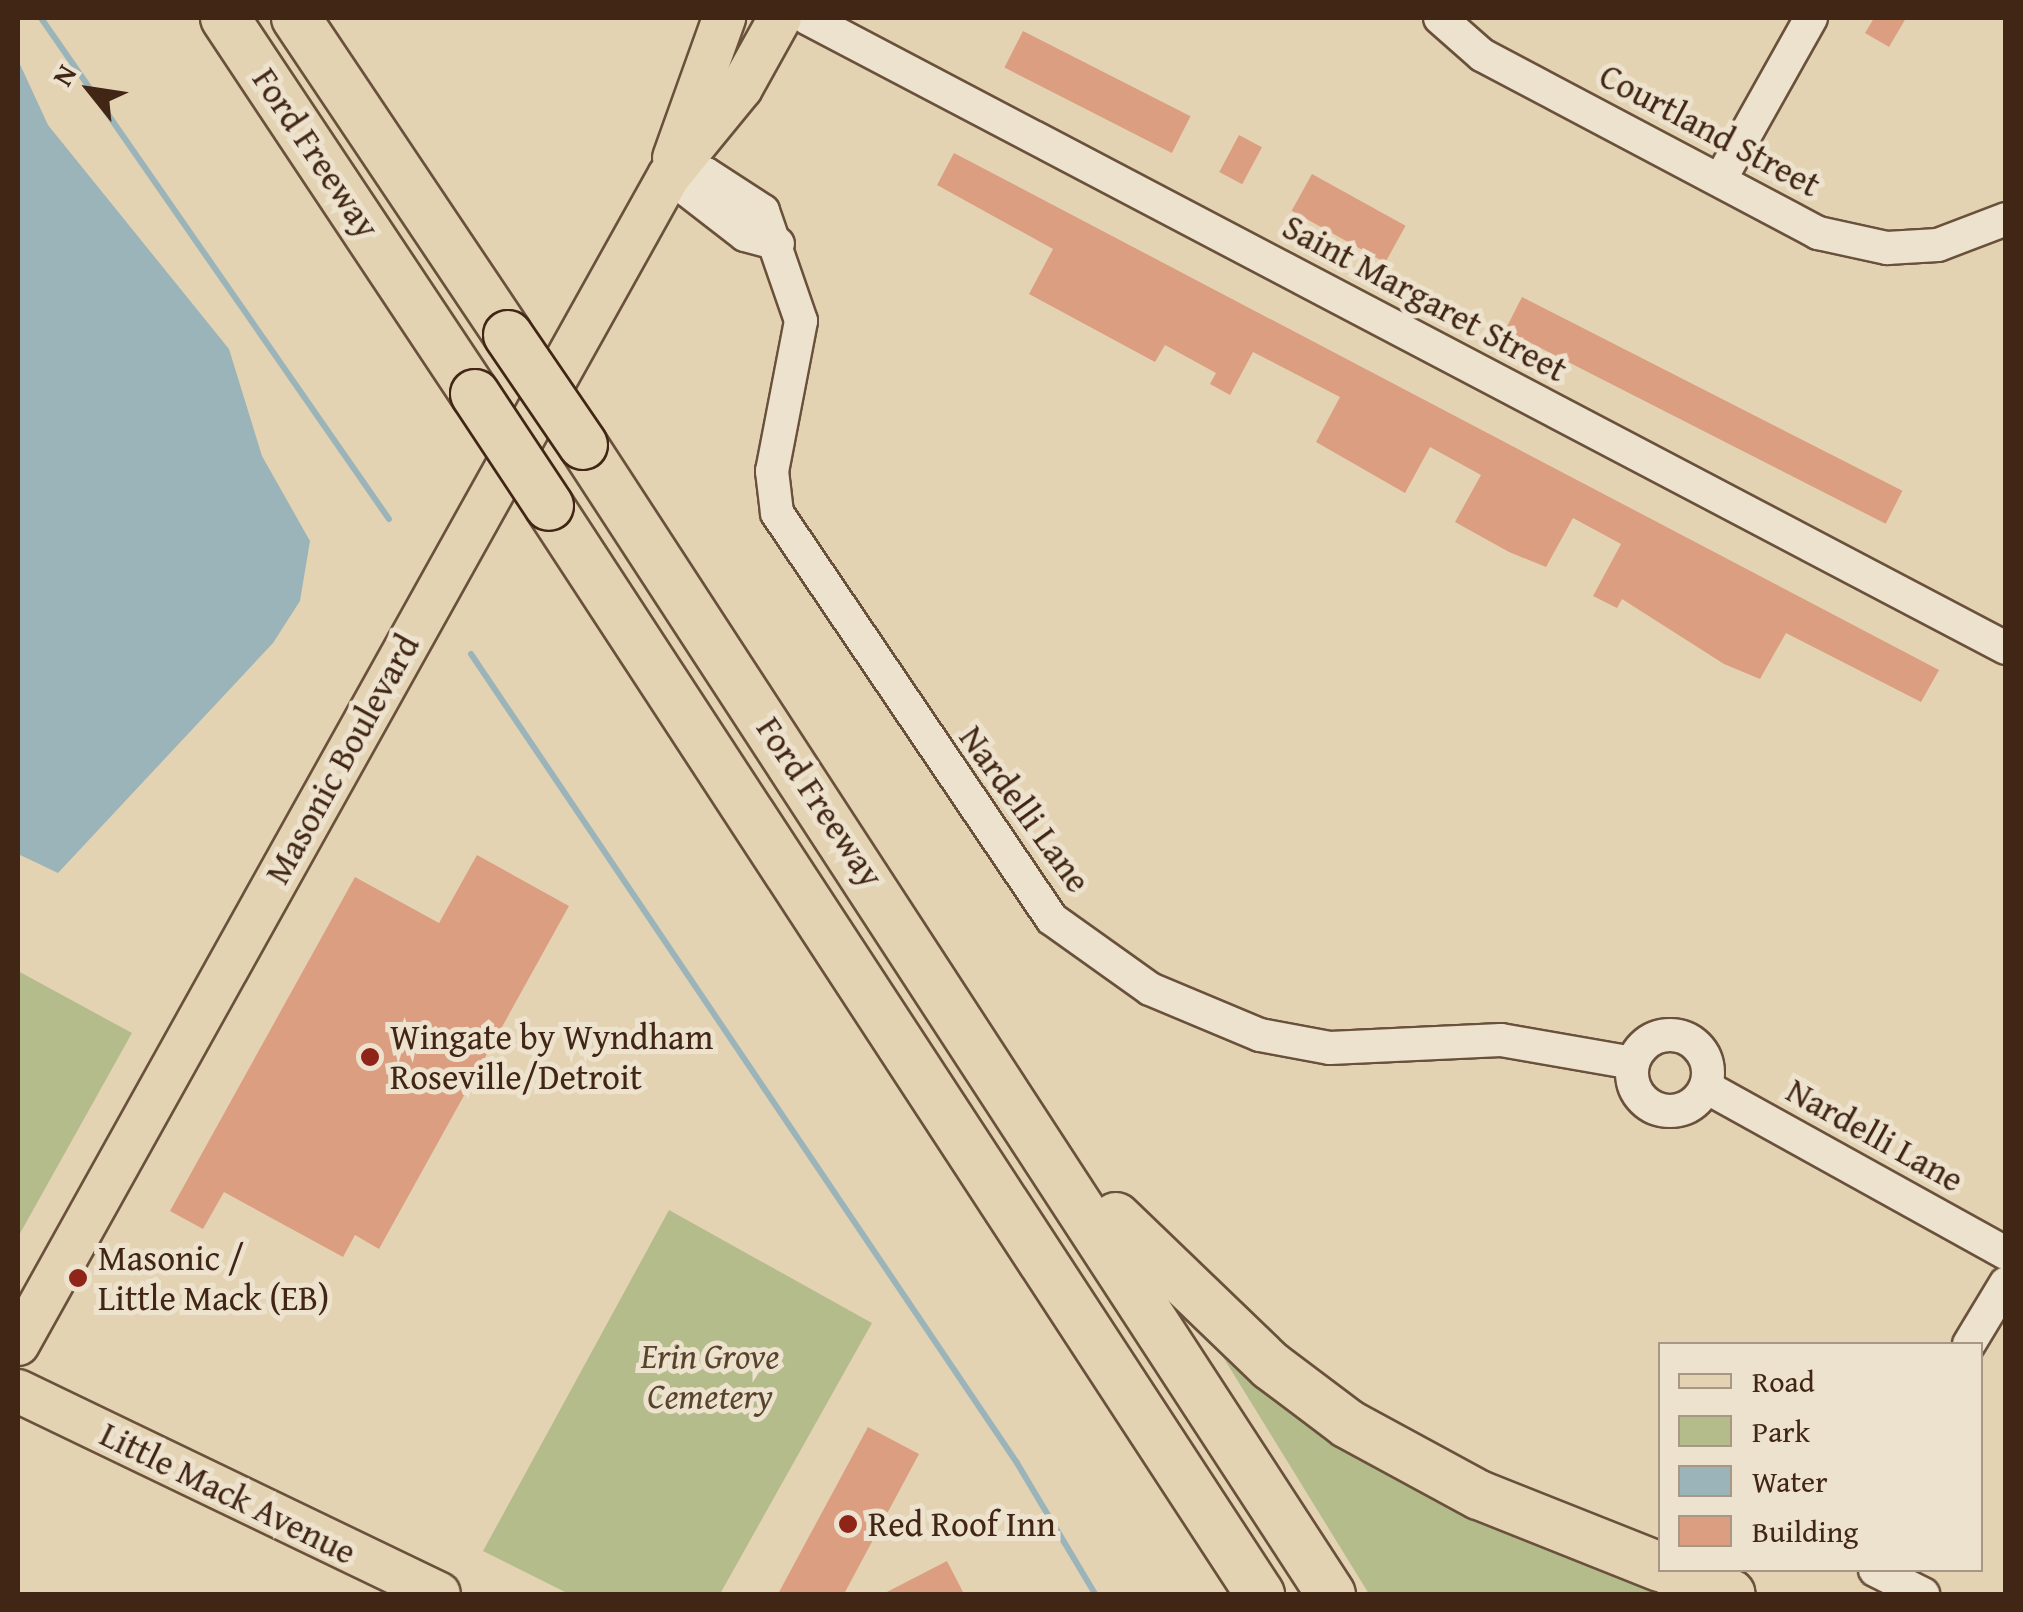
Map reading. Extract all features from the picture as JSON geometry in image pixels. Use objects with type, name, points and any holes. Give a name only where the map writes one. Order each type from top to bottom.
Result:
[{"type":"highway","name":"Ford Freeway","points":[[225,18],[1260,1594]]},
{"type":"highway","name":"Ford Freeway","points":[[296,18],[1056,1159],[1332,1594]]},
{"type":"highway","points":[[1056,1159],[1271,1366],[1348,1424],[1478,1496],[1658,1566]]},
{"type":"highway","points":[[1673,1572],[1732,1594]]},
{"type":"main road","name":"Masonic Boulevard","points":[[18,1344],[668,176],[724,18]]},
{"type":"main road","name":"Masonic Boulevard","points":[[668,176],[741,88],[780,18]]},
{"type":"main road","name":"Little Mack Avenue","points":[[18,1391],[439,1594]]},
{"type":"street","name":"Saint Margaret Street","points":[[808,18],[2006,648]]},
{"type":"street","name":"Courtland Street","points":[[1440,18],[1482,55],[1846,242],[1966,240],[2006,219]]},
{"type":"street","points":[[1720,180],[1811,18]]},
{"type":"street","name":"Nardelli Lane","points":[[668,176],[745,236],[778,244],[800,321],[772,471],[777,513],[1052,919],[1150,989],[1260,1036],[1330,1048],[1501,1040],[1634,1063]]},
{"type":"street","points":[[1682,1036],[1705,1057],[1706,1087],[1686,1108],[1660,1110],[1638,1092],[1634,1063],[1652,1039],[1682,1036]]},
{"type":"street","name":"Nardelli Lane","points":[[1706,1087],[2006,1253]]},
{"type":"street","points":[[1971,1342],[2006,1283]]},
{"type":"street","points":[[1879,1572],[1923,1594]]},
{"type":"green space","points":[[18,971],[132,1033],[18,1237]]},
{"type":"green space","name":"Erin Grove Cemetery","points":[[669,1210],[872,1323],[720,1594],[569,1594],[483,1551]]},
{"type":"green space","points":[[1207,1331],[1697,1594],[1369,1594]]},
{"type":"water","points":[[18,60],[48,125],[229,349],[262,456],[310,541],[300,601],[273,643],[58,873],[18,854]]},
{"type":"building","points":[[1874,18],[1906,18],[1889,47],[1865,33]]},
{"type":"building","points":[[1023,31],[1191,116],[1172,153],[1004,68]]},
{"type":"building","points":[[1239,135],[1262,147],[1242,184],[1219,172]]},
{"type":"building","points":[[954,153],[1939,670],[1921,702],[1786,633],[1760,679],[1724,664],[1622,599],[1617,608],[1593,596],[1621,544],[1573,518],[1546,567],[1509,552],[1455,522],[1481,475],[1430,447],[1405,493],[1316,442],[1340,397],[1253,352],[1230,395],[1210,384],[1216,373],[1165,345],[1155,362],[1029,294],[1053,249],[937,185]]},
{"type":"building","points":[[1312,174],[1406,226],[1385,263],[1292,211]]},
{"type":"building","points":[[1522,297],[1902,491],[1886,524],[1505,330]]},
{"type":"building","name":"Wingate by Wyndham Roseville/Detroit","points":[[477,855],[569,906],[379,1249],[355,1235],[343,1257],[224,1192],[203,1229],[170,1211],[355,877],[439,923]]},
{"type":"building","name":"Red Roof Inn","points":[[868,1427],[919,1454],[844,1594],[778,1594]]},
{"type":"building","points":[[947,1561],[964,1594],[883,1594]]},
{"type":"waterway","points":[[41,18],[389,519]]},
{"type":"waterway","points":[[471,654],[1017,1463],[1095,1594]]},
{"type":"place","name":"Wingate by Wyndham Roseville/Detroit","points":[[370,1057]]},
{"type":"place","name":"Masonic / Little Mack (EB)","points":[[78,1278]]},
{"type":"place","name":"Red Roof Inn","points":[[848,1524]]}]
